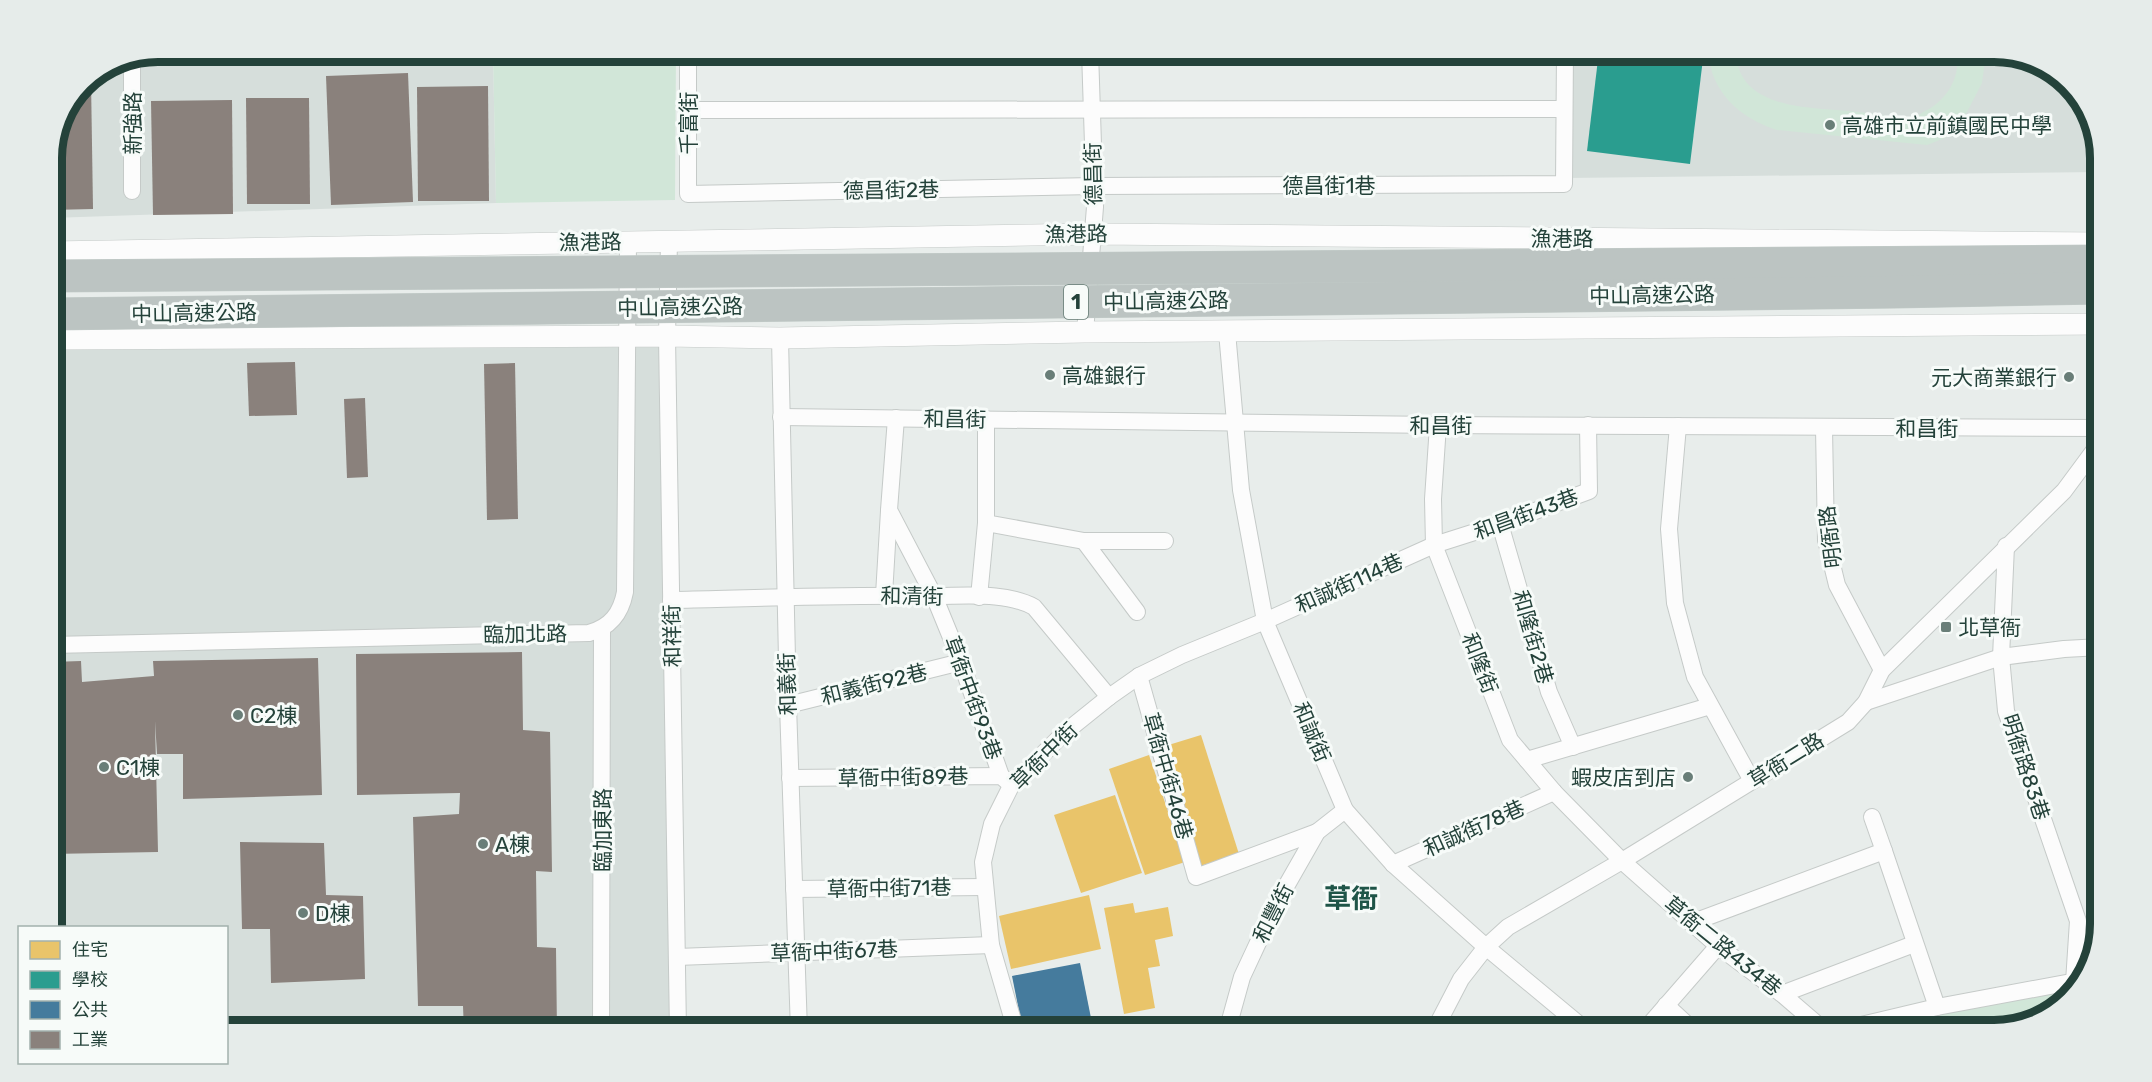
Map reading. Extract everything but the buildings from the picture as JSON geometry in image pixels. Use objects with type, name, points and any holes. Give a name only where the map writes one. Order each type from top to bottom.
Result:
[{"type":"highway","name":"中山高速公路","points":[[62,276],[2090,261]]},
{"type":"highway","name":"中山高速公路","points":[[62,314],[2090,288]]},
{"type":"street","name":"千富街","points":[[688,62],[688,194]]},
{"type":"street","name":"德昌街","points":[[1085,332],[1094,234],[1090,62]]},
{"type":"street","points":[[688,110],[1564,109],[1564,62]]},
{"type":"street","name":"新強路","points":[[132,65],[132,191]]},
{"type":"street","name":"德昌街1巷","points":[[1094,186],[1564,184],[1564,109]]},
{"type":"street","name":"德昌街2巷","points":[[688,194],[1094,186]]},
{"type":"street","name":"漁港路","points":[[62,252],[1094,234],[2090,243]]},
{"type":"street","name":"和祥街","points":[[669,241],[667,336],[678,1020]]},
{"type":"street","points":[[602,629],[613,620],[622,606],[625,592],[628,242]]},
{"type":"street","points":[[62,339],[667,336],[780,338],[1085,332],[2090,324]]},
{"type":"street","name":"和誠街","points":[[1227,332],[1241,490],[1265,621],[1345,810],[1393,864],[1486,947],[1574,1020]]},
{"type":"street","name":"和義街","points":[[780,338],[785,597],[799,1020]]},
{"type":"street","name":"和昌街","points":[[781,417],[1438,425],[2090,428]]},
{"type":"street","points":[[884,595],[896,418]]},
{"type":"street","points":[[979,597],[986,523],[986,419]]},
{"type":"street","name":"和隆街","points":[[1438,425],[1433,499],[1434,545],[1510,740],[1554,792],[1622,861]]},
{"type":"street","name":"和昌街43巷","points":[[1434,545],[1500,525],[1589,492],[1588,425]]},
{"type":"street","points":[[1678,426],[1669,529],[1675,603],[1695,677],[1752,781]]},
{"type":"street","name":"明衙路","points":[[1824,428],[1826,540],[1837,585],[1882,670]]},
{"type":"street","name":"草衙二路","points":[[1440,1020],[1461,979],[1486,947],[1515,922],[1622,861],[1848,722],[1866,702],[1882,670],[2064,491],[2090,456]]},
{"type":"street","name":"草衙中街93巷","points":[[889,510],[934,596],[1006,781]]},
{"type":"street","points":[[986,523],[1084,541],[1165,541]]},
{"type":"street","name":"和隆街2巷","points":[[1500,525],[1549,692],[1573,747]]},
{"type":"street","points":[[1084,541],[1137,612]]},
{"type":"street","name":"和誠街114巷","points":[[1265,621],[1434,545]]},
{"type":"street","name":"明衙路83巷","points":[[2006,546],[2001,657],[2006,711],[2078,921],[2078,972]]},
{"type":"street","name":"和清街","points":[[671,600],[884,595],[1022,600],[1034,607],[1109,697]]},
{"type":"street","name":"草衙中街","points":[[1013,1020],[991,945],[983,862],[1006,781],[1139,675],[1265,621]]},
{"type":"street","name":"臨加北路","points":[[62,645],[589,633],[602,629]]},
{"type":"street","name":"臨加東路","points":[[601,1020],[602,629]]},
{"type":"street","points":[[1866,702],[2001,657],[2090,648]]},
{"type":"street","name":"和義街92巷","points":[[788,705],[961,662]]},
{"type":"street","name":"草衙中街46巷","points":[[1139,675],[1196,877],[1317,832]]},
{"type":"street","points":[[1527,760],[1710,706]]},
{"type":"street","name":"草衙中街89巷","points":[[790,778],[1006,781]]},
{"type":"street","name":"和誠街78巷","points":[[1393,864],[1554,792]]},
{"type":"street","name":"和豐街","points":[[1230,1020],[1242,977],[1276,904],[1317,832],[1345,810]]},
{"type":"street","points":[[1872,817],[1937,1007]]},
{"type":"street","points":[[1691,923],[1884,852]]},
{"type":"street","name":"草衙二路434巷","points":[[1622,861],[1718,946],[1812,1020]]},
{"type":"street","name":"草衙中街71巷","points":[[794,890],[984,887]]},
{"type":"street","points":[[1782,994],[1914,944]]},
{"type":"street","name":"草衙中街67巷","points":[[677,957],[991,945]]},
{"type":"street","points":[[1653,1020],[1718,946]]},
{"type":"street","points":[[1882,1020],[1937,1007],[2072,982]]},
{"type":"street","points":[[1666,1005],[1682,1020]]},
{"type":"shaded area","points":[[493,62],[496,203],[62,218],[62,151],[71,115],[81,99],[109,74],[139,63]]},
{"type":"shaded area","name":"高雄市立前鎮國民中學","points":[[1569,62],[2013,63],[2037,71],[2067,94],[2081,115],[2089,139],[2090,151],[2090,172],[1567,178]]},
{"type":"shaded area","points":[[667,336],[678,1020],[228,1020],[228,926],[62,926],[62,339]]},
{"type":"green space","points":[[493,62],[676,62],[675,200],[496,203]]},
{"type":"green space","points":[[1711,62],[1738,62],[1740,71],[1749,86],[1764,96],[1781,102],[1801,107],[1907,118],[1914,117],[1933,106],[1946,94],[1955,78],[1957,62],[1985,62],[1982,83],[1967,112],[1947,137],[1927,145],[1777,130],[1757,122],[1731,103],[1718,85]]},
{"type":"green space","points":[[2064,990],[2043,1008],[2007,1020],[1913,1020],[1938,1013]]},
{"type":"place","name":"高雄市立前鎮國民中學","points":[[1830,125]]},
{"type":"place","name":"高雄銀行","points":[[1050,375]]},
{"type":"place","name":"元大商業銀行","points":[[2069,377]]},
{"type":"place","name":"北草衙","points":[[1946,627]]},
{"type":"place","name":"C2棟","points":[[238,715]]},
{"type":"place","name":"C1棟","points":[[104,767]]},
{"type":"place","name":"蝦皮店到店","points":[[1688,777]]},
{"type":"place","name":"A棟","points":[[483,844]]},
{"type":"place","name":"D棟","points":[[303,913]]},
{"type":"district","name":"草衙","points":[[1351,899]]}]
